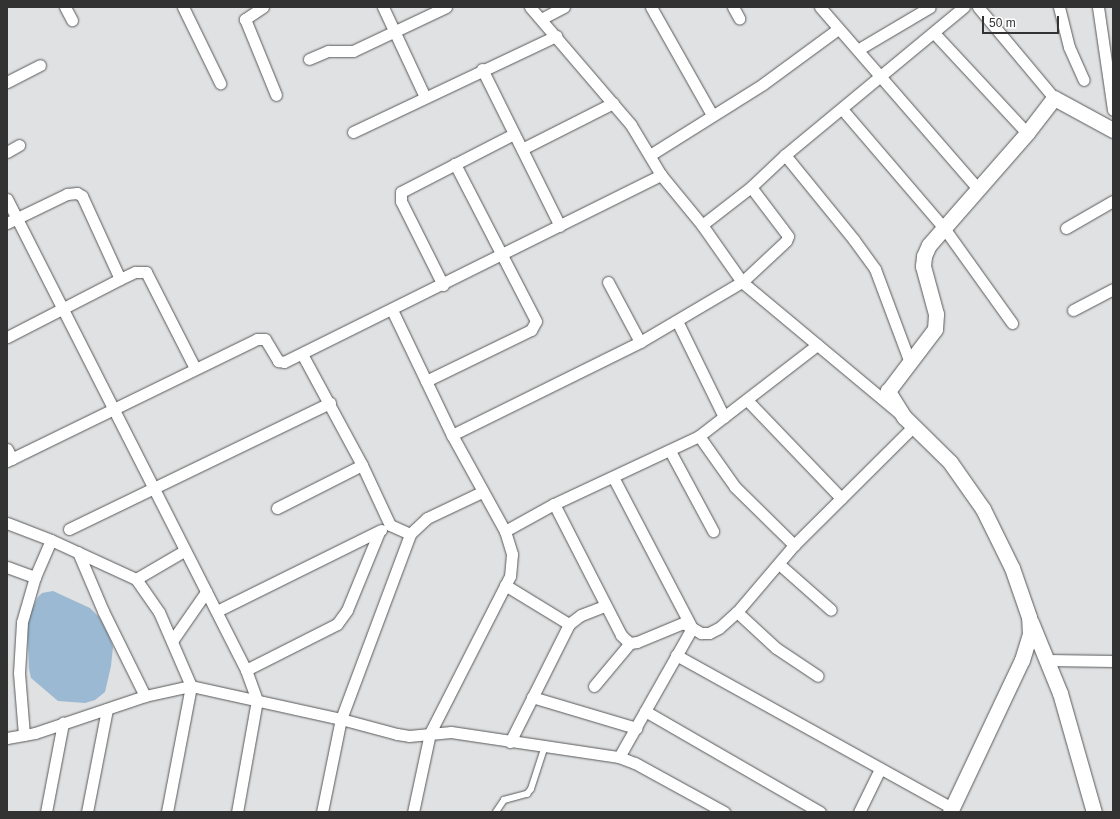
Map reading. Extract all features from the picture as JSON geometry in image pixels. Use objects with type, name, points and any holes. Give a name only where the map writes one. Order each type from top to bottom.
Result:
[{"type":"street","points":[[65,7],[72,20]]},
{"type":"street","points":[[263,7],[246,19],[276,94]]},
{"type":"street","points":[[383,7],[425,97]]},
{"type":"street","points":[[309,59],[328,51],[353,51],[394,30],[446,7]]},
{"type":"street","points":[[530,7],[613,103],[650,155],[661,176],[702,225],[742,282],[909,422],[950,462],[983,509],[1012,568],[1029,617],[1048,660],[1060,693],[1094,812]]},
{"type":"street","points":[[541,20],[564,7]]},
{"type":"street","points":[[650,7],[712,115]]},
{"type":"street","points":[[733,7],[739,18]]},
{"type":"street","points":[[820,7],[838,29],[859,49],[880,77],[979,190]]},
{"type":"street","points":[[859,49],[930,7]]},
{"type":"street","points":[[702,225],[751,187],[785,155],[964,7]]},
{"type":"street","points":[[978,7],[1054,98],[1113,130]]},
{"type":"street","points":[[1059,7],[1069,47],[1084,80]]},
{"type":"street","points":[[1098,7],[1113,110]]},
{"type":"street","points":[[185,8],[220,83]]},
{"type":"street","points":[[650,155],[763,84],[838,29]]},
{"type":"street","points":[[934,33],[1028,133]]},
{"type":"street","points":[[353,132],[482,69],[556,36]]},
{"type":"street","points":[[7,82],[40,65]]},
{"type":"street","points":[[482,69],[560,226]]},
{"type":"street","points":[[909,422],[888,391],[909,360],[935,329],[936,314],[923,266],[924,256],[944,228],[1028,133],[1054,98]]},
{"type":"street","points":[[522,149],[613,103]]},
{"type":"street","points":[[842,109],[944,228],[1012,323]]},
{"type":"street","points":[[443,285],[400,196],[406,188],[514,134]]},
{"type":"street","points":[[7,152],[19,146]]},
{"type":"street","points":[[785,155],[854,240],[875,269],[909,360]]},
{"type":"street","points":[[426,381],[531,330],[535,325],[534,316],[455,164]]},
{"type":"street","points":[[7,448],[10,460],[195,368],[262,338],[267,341],[281,362],[302,354],[661,176]]},
{"type":"street","points":[[452,435],[640,342],[742,282],[786,241],[788,236],[751,187]]},
{"type":"street","points":[[12,221],[67,194],[77,192],[82,196],[120,279]]},
{"type":"street","points":[[7,199],[12,221],[63,310],[154,487],[184,551],[217,611],[246,670],[257,700],[237,812]]},
{"type":"street","points":[[1066,228],[1113,201]]},
{"type":"street","points":[[7,337],[63,310],[120,279],[135,272],[146,272],[195,368]]},
{"type":"street","points":[[608,282],[640,342]]},
{"type":"street","points":[[1073,310],[1113,288]]},
{"type":"street","points":[[392,310],[452,435],[482,492],[511,542],[513,566],[505,585],[430,733],[413,812]]},
{"type":"street","points":[[677,321],[724,417]]},
{"type":"street","points":[[505,531],[554,504],[670,451],[699,436],[818,345]]},
{"type":"street","points":[[302,354],[330,403],[362,465],[390,525],[410,534]]},
{"type":"street","points":[[747,400],[841,498]]},
{"type":"street","points":[[69,529],[330,403]]},
{"type":"street","points":[[594,686],[630,643],[638,642],[677,624],[683,623],[709,634],[719,628],[737,612],[794,545],[841,498],[909,422]]},
{"type":"street","points":[[699,436],[735,487],[794,545]]},
{"type":"street","points":[[670,451],[713,531]]},
{"type":"street","points":[[276,508],[362,465]]},
{"type":"street","points":[[613,477],[692,628]]},
{"type":"street","points":[[322,812],[342,719],[410,534],[427,518],[482,492]]},
{"type":"street","points":[[554,504],[605,606],[621,635],[630,643]]},
{"type":"street","points":[[7,524],[51,540],[136,579],[159,612],[191,686],[167,812]]},
{"type":"street","points":[[217,611],[390,525]]},
{"type":"street","points":[[246,670],[337,624],[347,610],[378,532]]},
{"type":"street","points":[[24,735],[18,673],[22,622],[35,577],[51,540]]},
{"type":"street","points":[[136,579],[184,551]]},
{"type":"street","points":[[78,552],[103,611],[145,696]]},
{"type":"street","points":[[779,564],[831,610]]},
{"type":"street","points":[[7,567],[35,577]]},
{"type":"street","points":[[505,585],[569,624]]},
{"type":"street","points":[[172,641],[206,592]]},
{"type":"street","points":[[510,742],[569,624],[581,615],[605,606]]},
{"type":"street","points":[[737,612],[776,648],[818,676]]},
{"type":"street","points":[[676,656],[951,810],[1022,660],[1030,634],[1029,617]]},
{"type":"street","points":[[619,757],[692,628]]},
{"type":"street","points":[[1048,660],[1113,661]]},
{"type":"street","points":[[7,738],[24,735],[145,696],[191,686],[342,719],[409,736],[430,733],[461,734],[619,757],[635,763],[717,810]]},
{"type":"street","points":[[532,697],[636,728]]},
{"type":"street","points":[[87,812],[107,709]]},
{"type":"street","points":[[645,711],[820,812]]},
{"type":"street","points":[[46,812],[63,723]]},
{"type":"street","points":[[860,812],[880,769]]},
{"type":"lane","points":[[496,812],[504,800],[527,794],[531,790],[545,746]]},
{"type":"water","points":[[53,591],[90,608],[99,617],[109,636],[113,647],[111,666],[105,692],[95,700],[85,703],[58,701],[31,678],[29,669],[27,620],[38,597],[42,593]]}]
